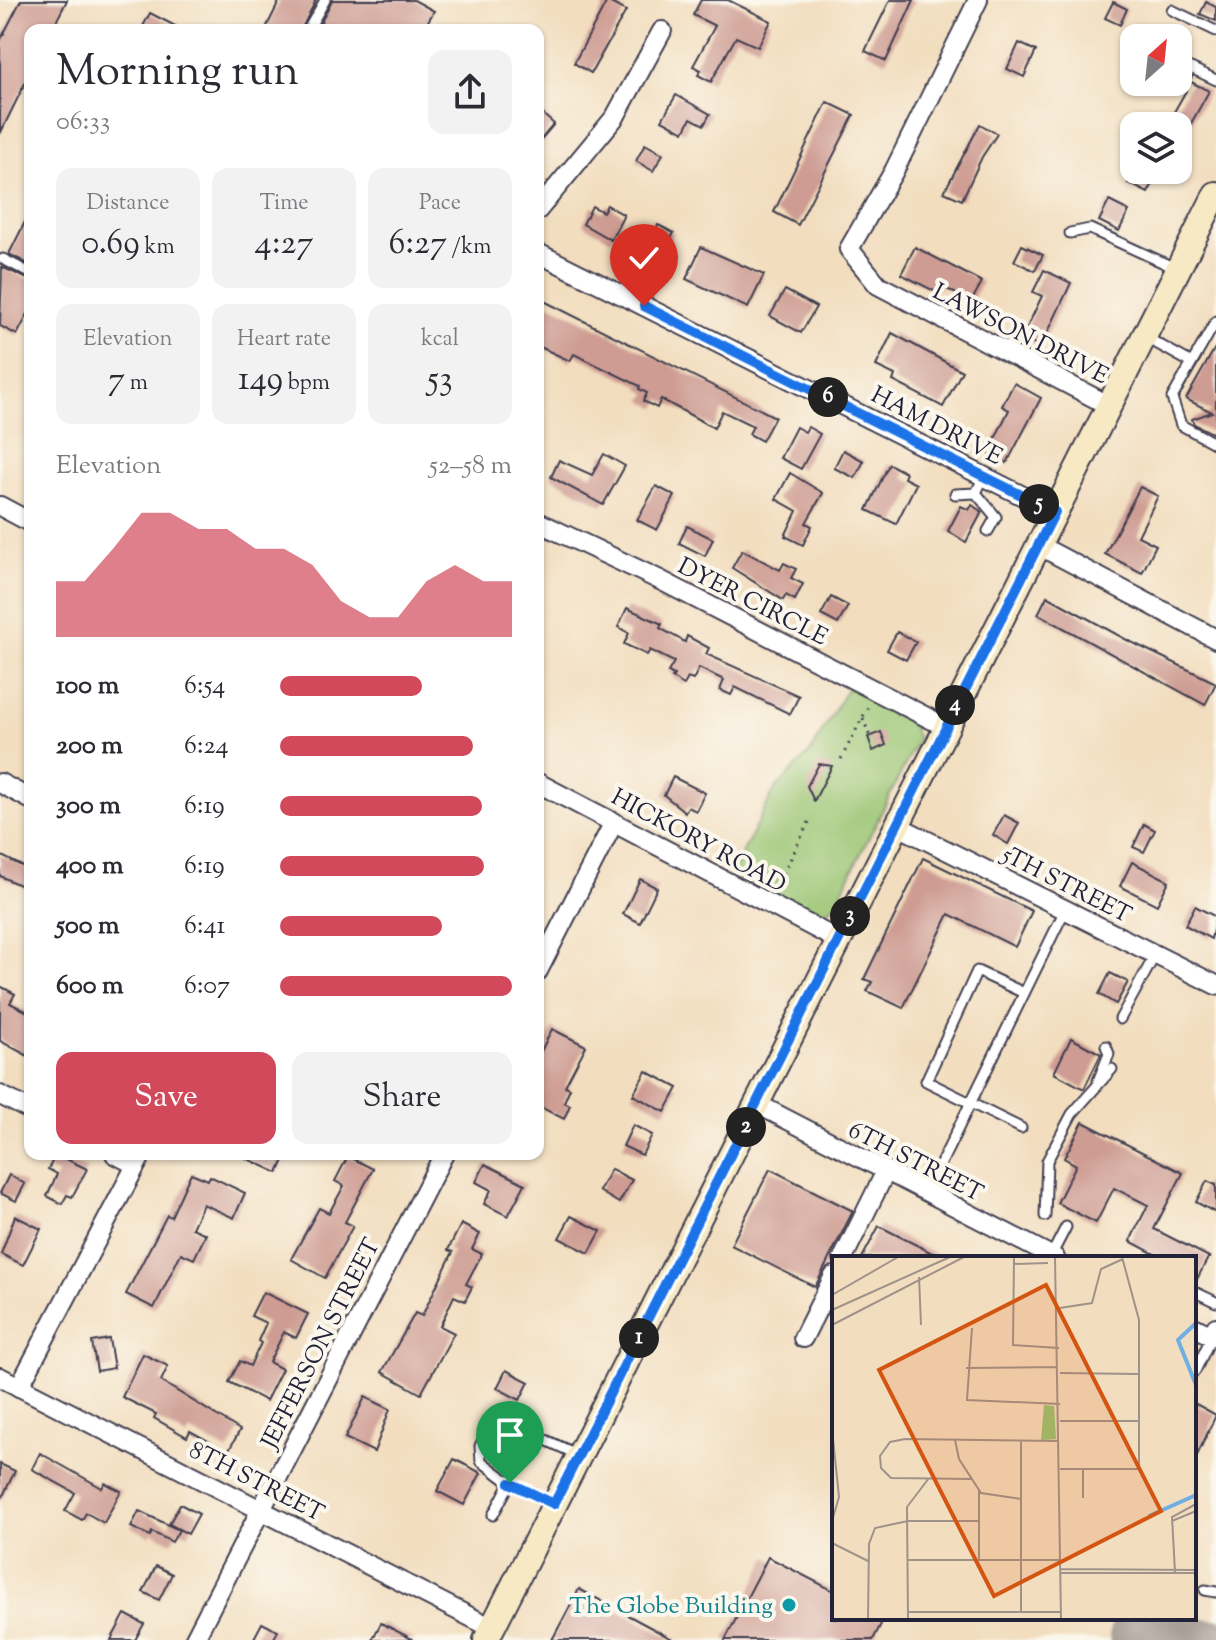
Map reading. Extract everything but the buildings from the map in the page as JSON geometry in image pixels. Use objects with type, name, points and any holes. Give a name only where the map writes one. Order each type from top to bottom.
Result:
[{"type":"main road","points":[[489,1634],[944,726],[1216,194]]},
{"type":"street","name":"LAWSON DRIVE","points":[[978,0],[894,171],[849,249],[878,285],[1058,371],[1108,405]]},
{"type":"street","points":[[544,203],[615,117],[662,31]]},
{"type":"street","name":"HAM DRIVE","points":[[544,256],[980,484],[1055,512]]},
{"type":"street","points":[[0,506],[24,519]]},
{"type":"street","name":"DYER CIRCLE","points":[[544,525],[662,581],[944,726]]},
{"type":"street","points":[[1038,545],[1216,639]]},
{"type":"street","points":[[0,783],[24,796]]},
{"type":"street","name":"HICKORY ROAD","points":[[544,786],[838,940]]},
{"type":"street","points":[[544,959],[614,822]]},
{"type":"street","name":"5TH STREET","points":[[896,825],[1216,985]]},
{"type":"street","points":[[0,1095],[24,1107]]},
{"type":"street","name":"6TH STREET","points":[[757,1104],[885,1173],[1051,1256]]},
{"type":"street","points":[[19,1387],[139,1160]]},
{"type":"street","name":"JEFFERSON STREET","points":[[194,1640],[441,1160]]},
{"type":"street","points":[[844,1256],[885,1173]]},
{"type":"street","points":[[803,1338],[832,1280]]},
{"type":"street","name":"8TH STREET","points":[[0,1377],[261,1511],[489,1634]]},
{"type":"lane","points":[[311,24],[325,0]]},
{"type":"lane","points":[[1172,10],[1216,31]]},
{"type":"lane","points":[[1192,68],[1216,80]]},
{"type":"lane","points":[[1070,233],[1090,229],[1178,269]]},
{"type":"lane","points":[[3,259],[24,270]]},
{"type":"lane","points":[[1216,321],[1172,398],[1181,425],[1216,444]]},
{"type":"lane","points":[[1144,337],[1192,363]]},
{"type":"lane","points":[[955,494],[980,484],[996,517],[988,531]]},
{"type":"lane","points":[[926,1194],[1065,910]]},
{"type":"lane","points":[[1120,1019],[1155,955]]},
{"type":"lane","points":[[1021,1128],[926,1081],[977,971],[1024,993]]},
{"type":"lane","points":[[1095,1088],[1109,1054],[1106,1046]]},
{"type":"lane","points":[[1045,1216],[1047,1161],[1072,1114],[1112,1069]]},
{"type":"lane","points":[[1053,1256],[1066,1227]]},
{"type":"lane","points":[[1197,1293],[1216,1302]]},
{"type":"lane","points":[[1196,1369],[1214,1332]]},
{"type":"lane","points":[[554,1504],[510,1483],[481,1461],[480,1446],[496,1417],[579,1455]]},
{"type":"lane","points":[[493,1515],[510,1483]]},
{"type":"path","points":[[841,759],[870,704]]},
{"type":"path","points":[[863,718],[870,737]]},
{"type":"path","points":[[773,895],[809,822]]},
{"type":"green space","points":[[848,687],[909,719],[918,739],[835,905],[821,915],[812,916],[731,875],[775,789],[810,753]]},
{"type":"taxiway","points":[[1130,1635],[1216,1640]]},
{"type":"place","name":"The Globe Building","points":[[789,1605]]},
{"type":"route","points":[[510,1483],[554,1504],[944,726],[1055,512],[644,306]]}]
